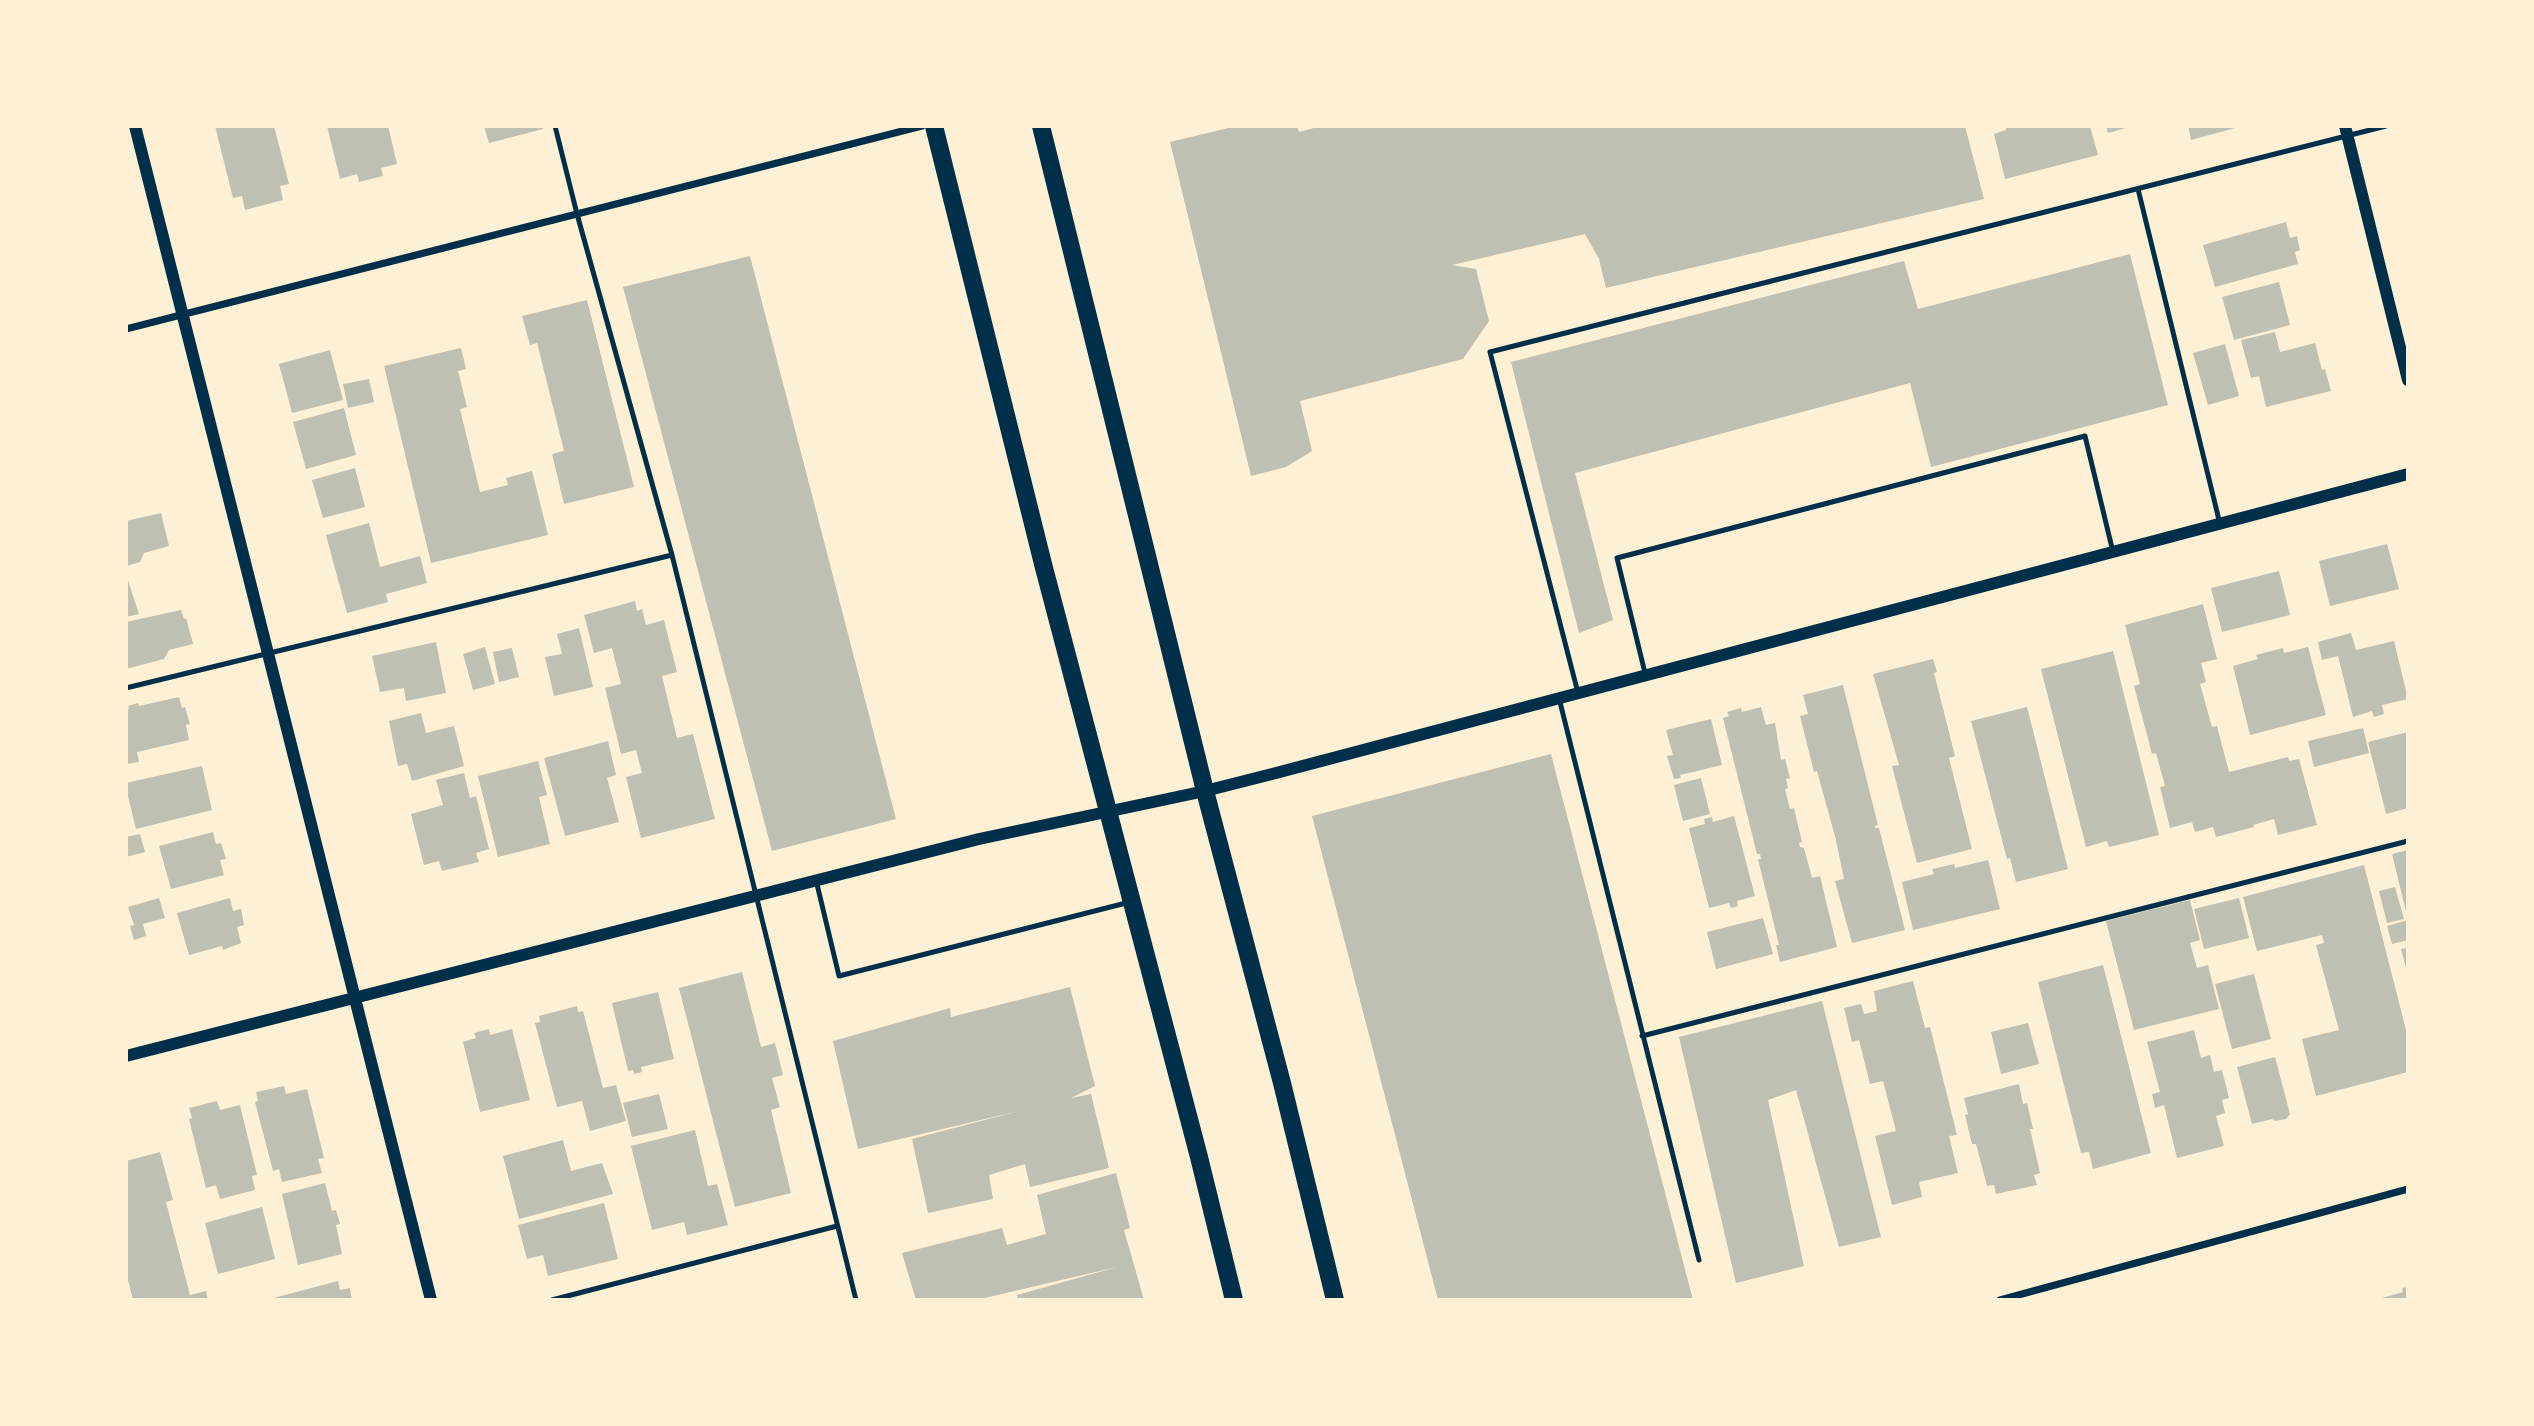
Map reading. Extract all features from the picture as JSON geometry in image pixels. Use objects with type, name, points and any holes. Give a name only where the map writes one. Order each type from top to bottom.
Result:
[{"type":"main road","points":[[933,126],[1234,1300]]},
{"type":"main road","points":[[1041,126],[1205,791],[1282,1083],[1335,1300]]},
{"type":"street","points":[[135,126],[431,1300]]},
{"type":"street","points":[[126,330],[922,126]]},
{"type":"street","points":[[2346,131],[2408,380]]},
{"type":"street","points":[[126,1056],[979,839],[1205,791],[2408,474]]},
{"type":"street","points":[[2000,1300],[2408,1189]]},
{"type":"lane","points":[[555,126],[672,555],[856,1300]]},
{"type":"lane","points":[[1578,693],[1490,352],[2138,189],[2346,131],[2386,126]]},
{"type":"lane","points":[[2138,189],[2220,524]]},
{"type":"lane","points":[[1646,676],[1617,558],[2085,436],[2113,552]]},
{"type":"lane","points":[[126,688],[672,555]]},
{"type":"lane","points":[[1559,698],[1699,1260]]},
{"type":"lane","points":[[1642,1036],[2408,841]]},
{"type":"lane","points":[[816,880],[839,976],[1131,902]]},
{"type":"lane","points":[[552,1300],[837,1226]]},
{"type":"building","points":[[215,126],[274,126],[289,184],[280,186],[283,200],[245,210],[242,196],[233,198]]},
{"type":"building","points":[[327,126],[388,126],[397,164],[381,168],[383,176],[359,182],[357,174],[340,179]]},
{"type":"building","points":[[484,126],[543,126],[543,129],[489,143]]},
{"type":"building","points":[[1237,126],[1297,126],[1299,132],[1321,126],[1965,126],[1984,199],[1606,288],[1599,259],[1585,234],[1452,265],[1476,269],[1489,321],[1463,359],[1300,401],[1312,451],[1286,467],[1251,476],[1170,142]]},
{"type":"building","points":[[2006,126],[2090,126],[2098,155],[2005,179],[1994,134],[2006,130]]},
{"type":"building","points":[[2106,126],[2126,126],[2126,128],[2108,133]]},
{"type":"building","points":[[2188,126],[2239,126],[2239,127],[2191,140]]},
{"type":"building","points":[[2286,222],[2290,238],[2297,236],[2300,250],[2295,252],[2298,264],[2215,287],[2203,245]]},
{"type":"building","points":[[2130,254],[2168,405],[1931,467],[1910,383],[1575,473],[1613,620],[1579,633],[1511,362],[1904,261],[1918,309]]},
{"type":"building","points":[[750,256],[896,819],[772,851],[623,287]]},
{"type":"building","points":[[2279,282],[2290,325],[2234,340],[2222,297]]},
{"type":"building","points":[[587,300],[634,487],[564,504],[552,454],[564,451],[537,343],[530,345],[522,316]]},
{"type":"building","points":[[2275,332],[2280,352],[2315,343],[2331,391],[2266,407],[2259,376],[2251,378],[2241,340]]},
{"type":"building","points":[[2225,344],[2239,396],[2208,405],[2193,353]]},
{"type":"building","points":[[461,348],[466,369],[458,371],[467,407],[460,409],[480,492],[508,485],[506,478],[532,471],[548,535],[431,563],[384,366]]},
{"type":"building","points":[[330,350],[343,400],[292,413],[279,364]]},
{"type":"building","points":[[369,379],[374,402],[348,408],[343,384]]},
{"type":"building","points":[[344,408],[356,455],[306,469],[293,422]]},
{"type":"building","points":[[355,468],[365,507],[323,518],[312,480]]},
{"type":"building","points":[[161,513],[169,546],[144,553],[140,562],[126,566],[126,521]]},
{"type":"building","points":[[369,523],[380,567],[420,556],[427,583],[386,594],[388,602],[347,613],[326,535]]},
{"type":"building","points":[[2387,544],[2399,589],[2330,606],[2319,561]]},
{"type":"building","points":[[2279,571],[2290,615],[2222,632],[2211,588]]},
{"type":"building","points":[[126,574],[139,614],[126,617]]},
{"type":"building","points":[[635,601],[637,611],[642,609],[646,625],[664,620],[677,672],[662,676],[677,738],[693,734],[715,819],[641,838],[626,777],[642,773],[636,750],[621,754],[605,688],[621,684],[612,648],[594,653],[584,615]]},
{"type":"building","points":[[2203,604],[2217,659],[2201,663],[2206,682],[2200,684],[2212,727],[2217,726],[2229,772],[2288,757],[2289,761],[2299,759],[2317,825],[2278,835],[2274,819],[2216,837],[2213,827],[2195,832],[2192,822],[2170,828],[2160,787],[2165,786],[2156,753],[2152,754],[2134,686],[2140,684],[2125,625]]},
{"type":"building","points":[[181,610],[193,644],[169,650],[164,659],[126,669],[126,622]]},
{"type":"building","points":[[579,628],[593,687],[554,696],[545,657],[562,654],[557,634]]},
{"type":"building","points":[[2351,633],[2356,650],[2394,641],[2408,699],[2382,705],[2384,714],[2374,717],[2372,711],[2353,717],[2338,656],[2322,660],[2318,642]]},
{"type":"building","points":[[436,642],[446,693],[406,701],[404,688],[380,692],[372,656]]},
{"type":"building","points":[[485,647],[495,684],[473,690],[463,654]]},
{"type":"building","points":[[2308,647],[2326,715],[2250,735],[2233,666],[2258,659],[2256,655],[2283,648],[2284,653]]},
{"type":"building","points":[[512,648],[519,677],[499,682],[493,652]]},
{"type":"building","points":[[2113,651],[2159,835],[2109,847],[2107,841],[2086,847],[2041,669]]},
{"type":"building","points":[[1933,659],[1937,672],[1934,673],[1955,756],[1949,758],[1972,849],[1917,863],[1892,766],[1899,765],[1873,674]]},
{"type":"building","points":[[1843,685],[1878,825],[1875,828],[1879,828],[1905,930],[1852,943],[1835,881],[1844,879],[1836,840],[1817,771],[1814,772],[1800,716],[1808,714],[1803,695]]},
{"type":"building","points":[[179,697],[190,724],[186,725],[189,740],[137,752],[139,762],[126,764],[128,706]]},
{"type":"building","points":[[1761,707],[1766,725],[1775,723],[1781,760],[1785,759],[1790,778],[1786,779],[1788,788],[1785,789],[1790,809],[1794,808],[1802,842],[1799,843],[1800,847],[1804,848],[1812,878],[1820,876],[1837,947],[1780,962],[1776,945],[1779,945],[1758,859],[1761,859],[1760,854],[1757,854],[1723,718],[1729,716],[1727,712],[1741,708],[1742,712]]},
{"type":"building","points":[[2027,707],[2068,869],[2016,882],[2010,858],[2007,859],[1971,721]]},
{"type":"building","points":[[421,713],[426,733],[454,726],[464,766],[412,781],[407,764],[398,766],[389,721]]},
{"type":"building","points":[[1711,719],[1722,765],[1680,775],[1681,778],[1674,779],[1667,756],[1673,755],[1666,730]]},
{"type":"building","points":[[2363,728],[2369,753],[2314,767],[2308,741]]},
{"type":"building","points":[[2408,732],[2408,808],[2386,814],[2368,742]]},
{"type":"building","points":[[608,741],[616,775],[607,778],[619,822],[565,836],[544,758]]},
{"type":"building","points":[[1551,754],[1693,1300],[1438,1300],[1312,816]]},
{"type":"building","points":[[538,761],[547,795],[539,797],[550,844],[498,857],[478,776]]},
{"type":"building","points":[[202,766],[212,810],[136,829],[128,796],[126,797],[126,783]]},
{"type":"building","points":[[464,773],[470,798],[476,796],[489,849],[476,853],[479,862],[442,871],[439,861],[424,865],[411,814],[443,805],[436,780]]},
{"type":"building","points":[[1701,778],[1710,814],[1683,821],[1674,785]]},
{"type":"building","points":[[1734,816],[1755,896],[1737,901],[1738,906],[1731,908],[1729,903],[1709,908],[1689,828],[1705,824],[1704,819],[1712,817],[1713,822]]},
{"type":"building","points":[[213,832],[216,844],[221,843],[226,859],[220,860],[224,875],[171,889],[159,846]]},
{"type":"building","points":[[140,834],[145,852],[126,857],[126,837]]},
{"type":"building","points":[[2408,850],[2408,916],[2407,916],[2392,854]]},
{"type":"building","points":[[1988,860],[2000,909],[1913,930],[1902,882],[1934,874],[1932,869],[1954,864],[1955,868]]},
{"type":"building","points":[[2364,865],[2408,1038],[2408,1072],[2316,1096],[2302,1039],[2339,1030],[2316,945],[2324,943],[2322,935],[2257,951],[2243,897]]},
{"type":"building","points":[[2395,887],[2404,919],[2387,923],[2379,891]]},
{"type":"building","points":[[159,898],[165,918],[143,924],[146,936],[134,940],[130,926],[134,925],[128,907]]},
{"type":"building","points":[[230,898],[233,911],[241,909],[244,925],[237,927],[241,943],[223,950],[222,946],[189,955],[177,913]]},
{"type":"building","points":[[2239,898],[2249,938],[2204,949],[2194,909]]},
{"type":"building","points":[[2190,900],[2200,940],[2190,943],[2197,968],[2208,965],[2219,1009],[2134,1030],[2106,921]]},
{"type":"building","points":[[1763,918],[1773,954],[1716,969],[1707,932]]},
{"type":"building","points":[[2408,920],[2408,940],[2392,944],[2387,926]]},
{"type":"building","points":[[2408,948],[2408,972],[2407,972],[2401,949]]},
{"type":"building","points":[[2103,965],[2151,1153],[2093,1169],[2089,1152],[2081,1153],[2038,982]]},
{"type":"building","points":[[742,972],[761,1047],[775,1043],[783,1075],[772,1078],[780,1107],[771,1110],[791,1193],[735,1207],[679,988]]},
{"type":"building","points":[[2254,974],[2271,1039],[2232,1049],[2215,984]]},
{"type":"building","points":[[1913,981],[1925,1028],[1930,1027],[1957,1135],[1949,1136],[1958,1173],[1919,1182],[1922,1197],[1892,1205],[1875,1136],[1896,1131],[1883,1081],[1870,1084],[1859,1040],[1852,1042],[1844,1008],[1861,1004],[1864,1014],[1877,1011],[1874,991]]},
{"type":"building","points":[[1070,987],[1095,1086],[1071,1098],[1091,1094],[1109,1168],[1030,1187],[1025,1164],[989,1175],[993,1199],[928,1213],[912,1139],[1019,1111],[858,1149],[833,1041],[950,1008],[951,1017]]},
{"type":"building","points":[[658,992],[674,1059],[641,1067],[642,1072],[634,1074],[633,1070],[628,1071],[612,1003]]},
{"type":"building","points":[[1822,1001],[1881,1237],[1839,1247],[1796,1090],[1768,1100],[1804,1266],[1736,1283],[1679,1037]]},
{"type":"building","points":[[577,1006],[578,1012],[583,1011],[603,1088],[616,1085],[626,1121],[590,1131],[582,1101],[557,1107],[535,1023],[540,1022],[539,1016]]},
{"type":"building","points":[[2028,1023],[2039,1064],[2001,1074],[1991,1032]]},
{"type":"building","points":[[489,1029],[490,1035],[512,1029],[530,1100],[480,1112],[463,1042],[476,1038],[474,1033]]},
{"type":"building","points":[[2194,1030],[2201,1058],[2210,1055],[2214,1072],[2222,1070],[2229,1098],[2222,1100],[2225,1113],[2216,1116],[2224,1146],[2177,1158],[2164,1105],[2155,1108],[2152,1094],[2160,1092],[2147,1042]]},
{"type":"building","points":[[2275,1057],[2290,1114],[2286,1119],[2252,1124],[2237,1067]]},
{"type":"building","points":[[2019,1084],[2023,1104],[2027,1103],[2040,1173],[2034,1175],[2037,1185],[1996,1194],[1994,1185],[1987,1186],[1976,1144],[1972,1144],[1964,1098]]},
{"type":"building","points":[[284,1086],[286,1094],[307,1089],[324,1158],[318,1159],[322,1173],[282,1182],[279,1169],[273,1171],[255,1102],[258,1101],[256,1092]]},
{"type":"building","points":[[659,1094],[668,1129],[632,1137],[623,1103]]},
{"type":"building","points":[[217,1101],[220,1110],[240,1105],[257,1175],[252,1176],[255,1190],[220,1199],[216,1185],[206,1188],[189,1119],[192,1118],[189,1108]]},
{"type":"building","points":[[695,1130],[708,1186],[717,1184],[728,1225],[687,1235],[684,1222],[652,1230],[631,1146]]},
{"type":"building","points":[[563,1140],[571,1171],[602,1163],[613,1194],[519,1219],[503,1156]]},
{"type":"building","points":[[160,1152],[173,1200],[166,1202],[190,1295],[206,1291],[208,1300],[133,1300],[126,1272],[126,1161]]},
{"type":"building","points":[[1116,1173],[1130,1228],[1124,1230],[1144,1300],[1018,1300],[1017,1295],[1117,1267],[976,1300],[916,1300],[902,1253],[1002,1228],[1007,1245],[1046,1234],[1037,1195]]},
{"type":"building","points":[[325,1183],[332,1211],[336,1210],[340,1224],[336,1225],[342,1254],[298,1265],[282,1194]]},
{"type":"building","points":[[604,1203],[618,1259],[548,1276],[543,1255],[527,1259],[518,1225]]},
{"type":"building","points":[[262,1207],[275,1259],[218,1274],[205,1223]]},
{"type":"building","points":[[338,1281],[340,1290],[350,1288],[352,1300],[266,1300]]},
{"type":"building","points":[[2408,1287],[2408,1300],[2375,1300],[2403,1292],[2402,1288]]}]
